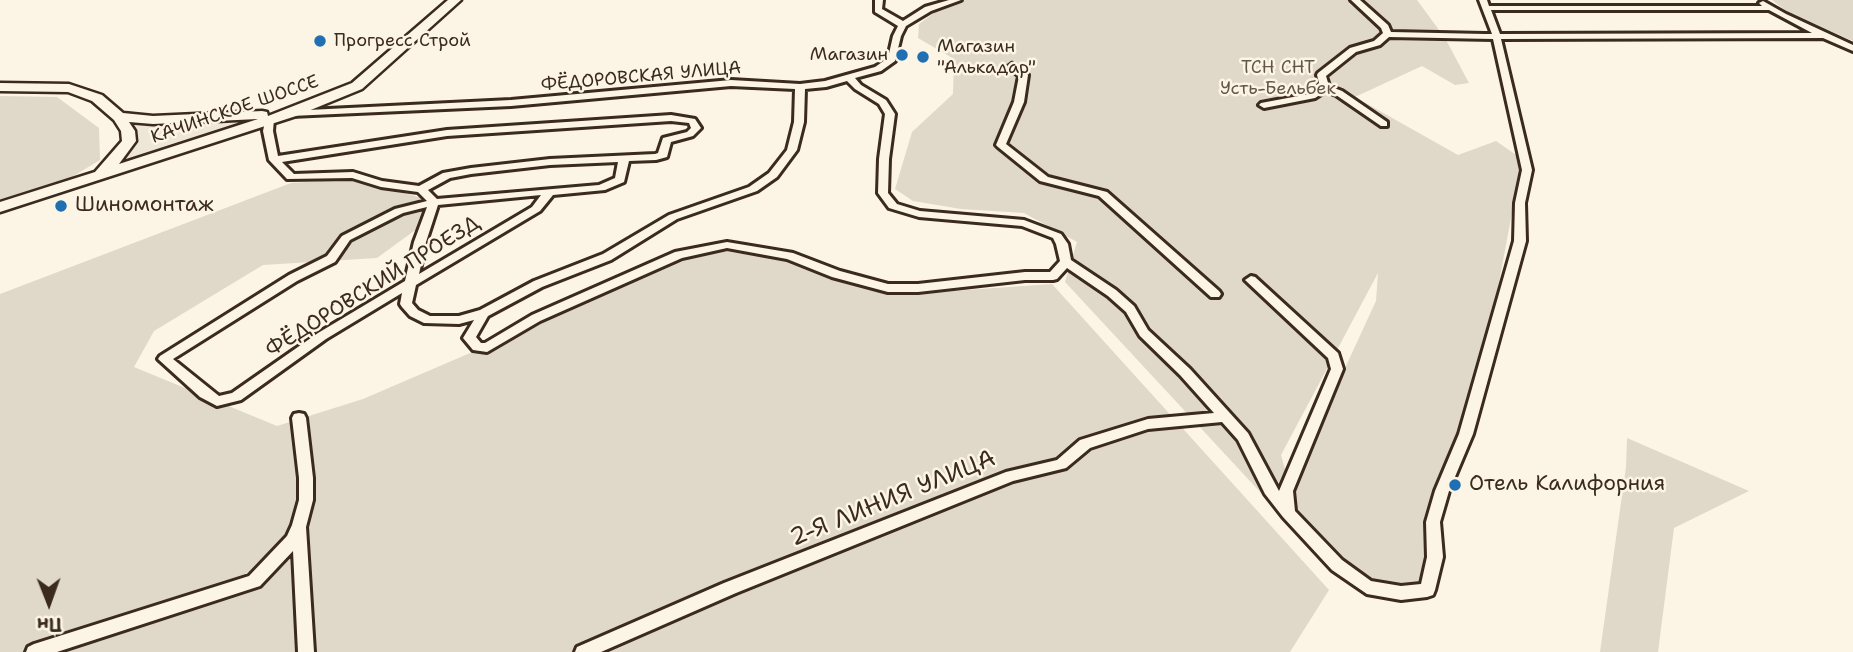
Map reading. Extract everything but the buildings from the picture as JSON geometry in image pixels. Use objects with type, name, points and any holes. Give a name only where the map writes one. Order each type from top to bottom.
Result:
[{"type":"main road","name":"КАЧИНСКОЕ ШОССЕ","points":[[0,207],[291,113],[357,86],[455,0]]},
{"type":"main road","points":[[0,87],[69,88],[97,98],[119,117],[128,131],[129,141],[118,158],[95,177]]},
{"type":"main road","points":[[119,117],[153,120],[291,113]]},
{"type":"street","points":[[879,0],[878,10],[903,25],[928,9],[957,0]]},
{"type":"street","points":[[1355,0],[1385,27],[1387,34]]},
{"type":"street","points":[[1760,0],[1769,8],[1853,48]]},
{"type":"street","points":[[850,78],[858,87],[883,102],[890,114],[883,193],[892,206],[919,214],[1024,223],[1056,236],[1062,244],[1066,262],[1112,293],[1130,309],[1144,333],[1243,437],[1270,490],[1337,565],[1367,586],[1401,593],[1427,590],[1435,557],[1433,522],[1442,491],[1466,434],[1520,242],[1520,203],[1527,170],[1496,35],[1484,4],[1769,8]]},
{"type":"street","name":"ФЁДОРОВСКАЯ УЛИЦА","points":[[291,113],[511,103],[731,83],[800,87],[850,78],[878,69],[892,59],[897,36],[903,25]]},
{"type":"street","points":[[1325,88],[1321,75],[1353,50],[1377,43],[1387,34],[1824,35]]},
{"type":"street","points":[[1012,67],[1024,75],[1019,102],[1001,145],[1044,179],[1103,194],[1216,294]]},
{"type":"street","points":[[434,202],[406,304],[414,313],[428,320],[459,320],[484,313],[538,284],[607,257],[673,217],[753,189],[773,175],[792,150],[799,122],[800,87]]},
{"type":"street","points":[[1264,106],[1312,96],[1325,88]]},
{"type":"street","points":[[1325,88],[1339,93],[1384,124]]},
{"type":"street","points":[[269,119],[268,131],[274,160],[291,177],[353,174],[381,184],[421,189],[447,175],[471,171],[550,162],[663,155],[666,140],[690,134],[696,128],[692,121],[671,118],[447,133],[274,160]]},
{"type":"street","points":[[421,189],[434,202],[601,188],[620,180],[624,159]]},
{"type":"street","name":"ФЁДОРОВСКИЙ ПРОЕЗД","points":[[434,202],[400,211],[346,238],[331,258],[293,278],[164,359],[217,401],[236,397],[322,335],[412,285],[536,209],[549,193]]},
{"type":"street","points":[[484,313],[469,338],[477,347],[486,348],[537,318],[679,255],[727,245],[789,256],[836,274],[888,288],[918,288],[1025,276],[1053,276],[1066,262]]},
{"type":"street","points":[[1251,281],[1334,356],[1337,369],[1286,491],[1288,513]]},
{"type":"street","name":"2-Я ЛИНИЯ УЛИЦА","points":[[583,652],[730,588],[1011,476],[1061,464],[1085,444],[1148,424],[1225,417]]},
{"type":"street","points":[[34,652],[254,581],[293,540],[306,500],[299,418]]},
{"type":"street","points":[[299,525],[306,652]]},
{"type":"shaded area","points":[[237,121],[241,124],[112,168],[134,143],[135,130],[131,122]]},
{"type":"green space","name":"ТСН СНТ Усть-Бельбек","points":[[965,0],[1417,0],[1445,38],[1469,83],[1455,85],[1422,66],[1355,97],[1458,155],[1496,141],[1522,159],[1494,309],[1429,549],[1424,586],[1401,589],[1370,585],[1301,536],[1065,282],[1077,242],[1024,213],[961,209],[913,201],[895,189],[912,132],[953,94],[954,59],[918,38],[919,24],[942,7]],"holes":[[[1378,273],[1376,301],[1290,487],[1281,455]]]},
{"type":"green space","points":[[1772,0],[1853,0],[1853,41],[1786,11]]},
{"type":"green space","points":[[0,96],[57,97],[99,128],[100,160],[67,180],[0,200]]},
{"type":"green space","points":[[354,179],[426,199],[429,220],[377,258],[263,265],[154,331],[134,367],[277,426],[363,399],[540,323],[652,271],[717,250],[783,260],[895,295],[1052,284],[1329,590],[1290,652],[0,652],[0,294],[291,183]]},
{"type":"green space","points":[[1627,438],[1749,491],[1674,528],[1658,652],[1600,652],[1626,467]]},
{"type":"place","name":"Прогресс Строй","points":[[320,41]]},
{"type":"place","name":"Магазин","points":[[902,55]]},
{"type":"place","name":"Магазин \"Алькадар\"","points":[[923,57]]},
{"type":"place","name":"Шиномонтаж","points":[[61,206]]},
{"type":"place","name":"Отель Калифорния","points":[[1455,485]]}]
